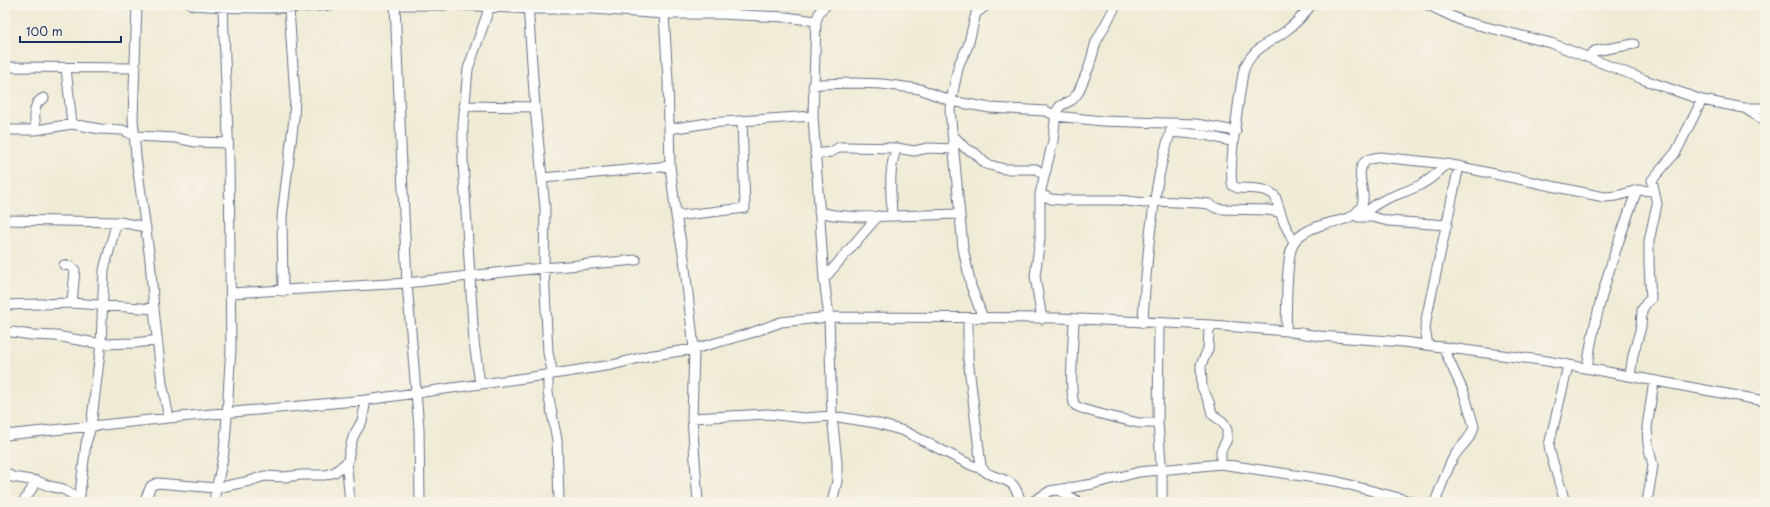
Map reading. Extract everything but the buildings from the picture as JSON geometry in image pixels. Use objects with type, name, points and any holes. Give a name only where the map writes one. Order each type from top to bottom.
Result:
[{"type":"street","points":[[138,5],[134,103],[136,157],[146,227],[162,383],[169,418]]},
{"type":"street","points":[[192,5],[223,8],[289,9],[332,5]]},
{"type":"street","points":[[395,5],[407,283],[419,428],[420,502]]},
{"type":"street","points":[[399,5],[444,5]]},
{"type":"street","points":[[461,5],[610,7],[664,14],[678,9],[785,17],[816,21]]},
{"type":"street","points":[[826,5],[820,11],[816,21],[813,116],[824,279],[829,317],[832,416],[837,473],[832,502]]},
{"type":"street","points":[[983,318],[971,286],[963,248],[951,101],[959,64],[968,46],[976,13],[986,5]]},
{"type":"street","points":[[1042,319],[1035,276],[1040,239],[1040,194],[1053,141],[1057,109],[1072,100],[1078,93],[1089,67],[1096,42],[1116,5]]},
{"type":"street","points":[[1294,242],[1280,212],[1275,196],[1270,192],[1256,189],[1238,188],[1234,186],[1231,176],[1243,73],[1247,61],[1254,53],[1297,22],[1311,5]]},
{"type":"street","points":[[1428,5],[1439,7],[1462,21],[1551,43],[1645,80],[1702,100],[1744,108],[1765,108]]},
{"type":"street","points":[[480,384],[474,342],[463,161],[464,106],[468,69],[490,6]]},
{"type":"street","points":[[529,7],[535,107],[545,227],[544,269],[548,353],[551,375],[548,393],[557,440],[559,502]]},
{"type":"street","points":[[214,502],[224,451],[228,413],[228,378],[231,350],[228,143],[223,8]]},
{"type":"street","points":[[283,291],[282,216],[294,118],[295,96],[289,9]]},
{"type":"street","points":[[664,14],[670,166],[676,216],[684,258],[694,349],[692,418],[698,502]]},
{"type":"street","points":[[1587,57],[1595,51],[1634,44]]},
{"type":"street","points":[[5,67],[136,68]]},
{"type":"street","points":[[66,68],[72,124]]},
{"type":"street","points":[[813,86],[855,83],[882,84],[920,90],[951,101],[1003,110],[1046,111],[1056,116],[1129,122],[1196,124],[1236,131]]},
{"type":"street","points":[[36,130],[35,107],[39,101],[44,98]]},
{"type":"street","points":[[1630,376],[1633,355],[1640,330],[1642,310],[1651,299],[1649,250],[1657,204],[1653,179],[1676,152],[1702,100]]},
{"type":"street","points":[[464,106],[535,107]]},
{"type":"street","points":[[1744,108],[1765,121]]},
{"type":"street","points":[[669,129],[708,124],[813,116]]},
{"type":"street","points":[[676,216],[745,208],[742,121]]},
{"type":"street","points":[[1143,323],[1144,286],[1154,201],[1165,150],[1174,123]]},
{"type":"street","points":[[5,130],[36,130],[72,124],[94,128],[123,130],[135,136],[170,138],[196,142],[228,143]]},
{"type":"street","points":[[1170,132],[1205,135],[1234,142]]},
{"type":"street","points":[[953,135],[965,148],[975,153],[986,164],[1004,169],[1036,169],[1044,175]]},
{"type":"street","points":[[815,154],[831,152],[842,147],[869,146],[914,151],[928,148],[954,149]]},
{"type":"street","points":[[892,215],[892,171],[894,154],[897,148]]},
{"type":"street","points":[[1349,218],[1357,212],[1363,204],[1361,167],[1365,161],[1380,157],[1459,166],[1604,197],[1617,196],[1637,190],[1654,191]]},
{"type":"street","points":[[1363,216],[1372,206],[1426,182],[1447,164]]},
{"type":"street","points":[[542,178],[670,166]]},
{"type":"street","points":[[1428,345],[1425,329],[1427,315],[1459,166]]},
{"type":"street","points":[[1587,368],[1595,322],[1610,264],[1637,190]]},
{"type":"street","points":[[1040,194],[1051,199],[1062,200],[1118,200],[1145,203],[1154,201],[1200,202],[1222,209],[1274,210],[1280,212]]},
{"type":"street","points":[[819,212],[843,216],[960,214]]},
{"type":"street","points":[[824,279],[878,216]]},
{"type":"street","points":[[1286,331],[1288,266],[1290,250],[1294,242],[1310,230],[1349,218],[1363,216],[1388,221],[1447,226]]},
{"type":"street","points":[[5,220],[119,222],[146,227]]},
{"type":"street","points":[[5,472],[18,479],[37,481],[48,486],[63,489],[79,500],[86,443],[91,427],[100,344],[104,270],[115,228],[119,222]]},
{"type":"street","points":[[231,293],[407,283],[636,260]]},
{"type":"street","points":[[64,265],[70,266],[75,270],[72,303]]},
{"type":"street","points":[[5,304],[72,303],[154,309]]},
{"type":"street","points":[[5,435],[366,400],[551,375],[612,365],[647,356],[694,349],[752,333],[781,322],[829,317],[1042,319],[1212,325],[1286,331],[1319,336],[1404,342],[1547,361],[1765,401]]},
{"type":"street","points":[[968,318],[968,359],[979,455],[982,468],[985,473],[1011,483],[1021,502]]},
{"type":"street","points":[[1074,320],[1073,390],[1074,402],[1076,406],[1085,411],[1139,422],[1158,423]]},
{"type":"street","points":[[1159,324],[1158,423],[1162,469],[1162,502]]},
{"type":"street","points":[[1212,325],[1209,330],[1208,349],[1201,365],[1202,387],[1209,402],[1212,414],[1222,422],[1226,430],[1227,439],[1220,450],[1221,464]]},
{"type":"street","points":[[12,332],[31,335],[56,336],[100,344],[157,340]]},
{"type":"street","points":[[1435,502],[1454,457],[1468,439],[1474,426],[1464,393],[1442,348]]},
{"type":"street","points":[[1565,502],[1549,445],[1568,366]]},
{"type":"street","points":[[1647,502],[1653,466],[1648,444],[1647,427],[1654,381]]},
{"type":"street","points":[[350,502],[347,462],[350,443],[360,424],[366,400]]},
{"type":"street","points":[[692,418],[768,414],[804,418],[832,416],[895,427],[926,441],[971,465],[982,468]]},
{"type":"street","points":[[144,502],[151,486],[157,483],[216,488],[250,481],[264,476],[284,478],[301,475],[326,475],[335,472],[347,462]]},
{"type":"street","points":[[1032,502],[1045,493],[1093,484],[1139,472],[1221,464],[1335,481],[1414,502]]},
{"type":"street","points":[[23,502],[37,481]]},
{"type":"street","points":[[1059,490],[1079,502]]}]
